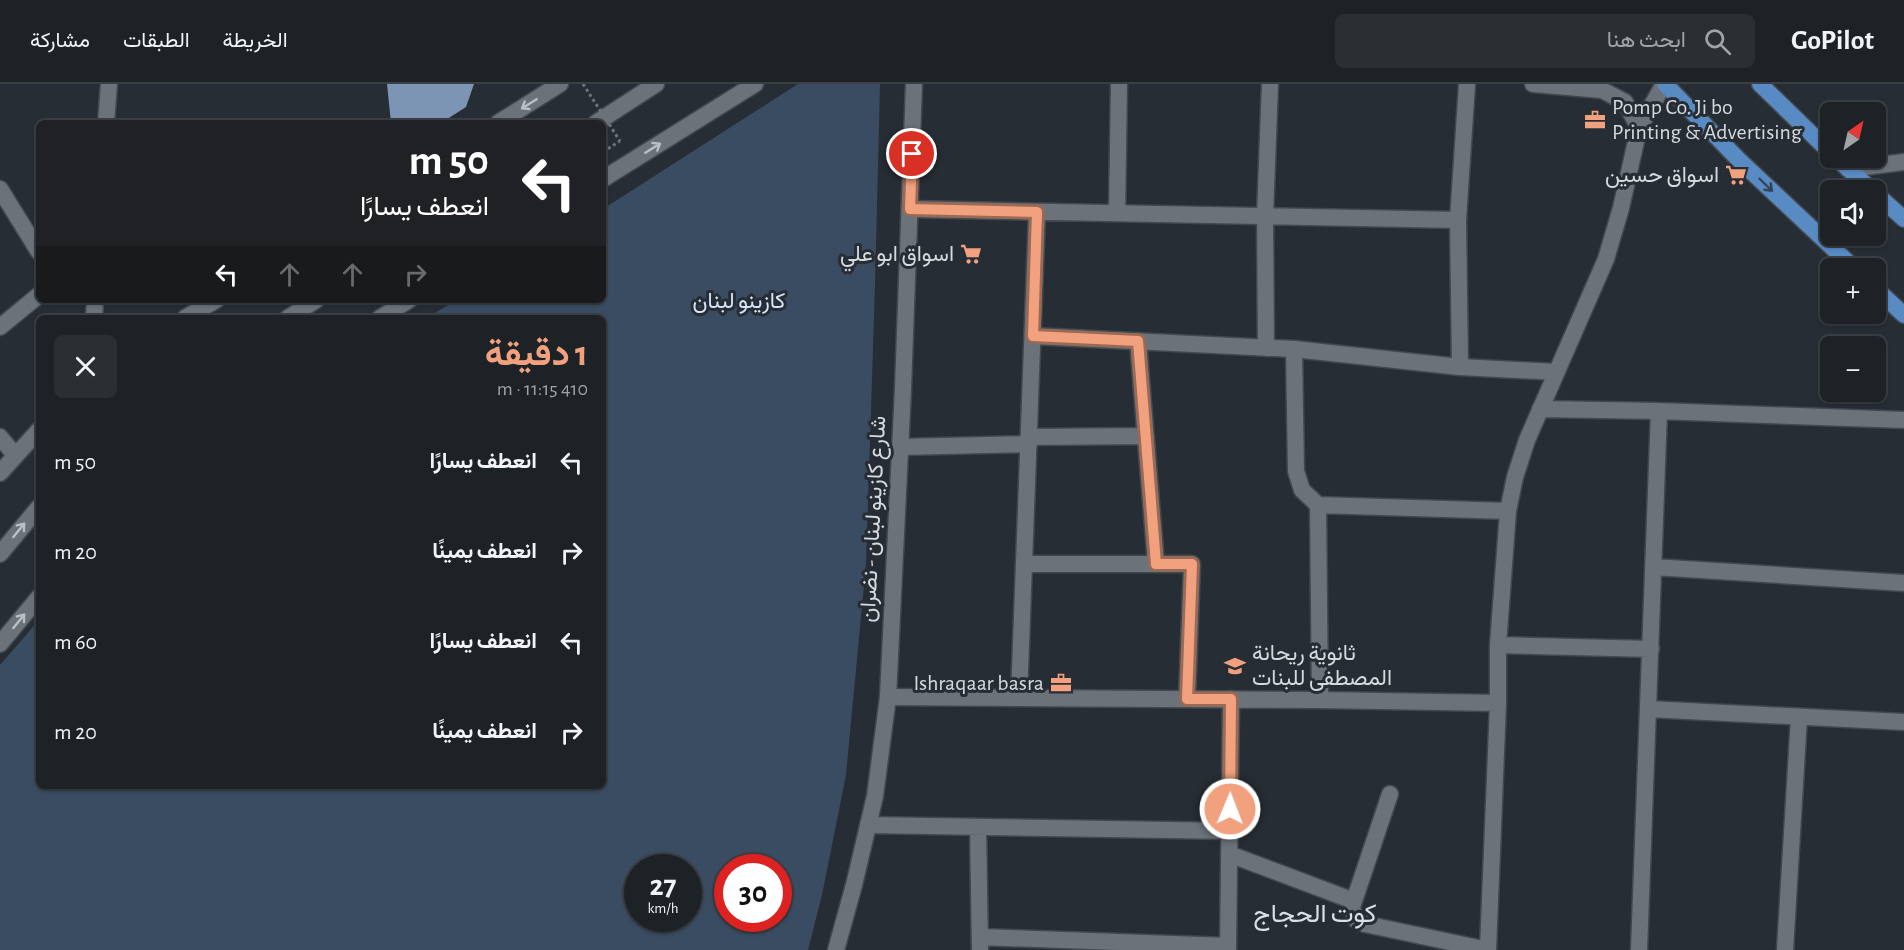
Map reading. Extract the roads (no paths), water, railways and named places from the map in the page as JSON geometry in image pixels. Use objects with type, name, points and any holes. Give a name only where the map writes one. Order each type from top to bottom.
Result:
[{"type":"main road","points":[[1665,84],[1739,160],[1843,258]]},
{"type":"main road","points":[[1760,84],[1820,142]]},
{"type":"main road","points":[[1848,168],[1861,180]]},
{"type":"main road","points":[[1886,203],[1904,219]]},
{"type":"main road","points":[[1886,298],[1904,315]]},
{"type":"street","points":[[106,120],[109,84]]},
{"type":"street","points":[[503,120],[560,84]]},
{"type":"street","points":[[601,120],[656,84]]},
{"type":"street","points":[[606,177],[755,84]]},
{"type":"street","name":"شارع كازينو لبنان - نضران","points":[[836,950],[875,796],[888,697],[914,84]]},
{"type":"street","points":[[1117,213],[1119,84]]},
{"type":"street","points":[[1266,348],[1264,216],[1270,84]]},
{"type":"street","points":[[1460,367],[1458,220],[1467,84]]},
{"type":"street","points":[[1533,84],[1602,90],[1625,102],[1639,128]]},
{"type":"street","points":[[1390,794],[1354,901],[1352,913],[1355,919],[1359,923],[1488,950],[1498,703],[1498,645],[1508,511],[1515,477],[1540,409],[1606,259],[1622,208],[1639,128],[1665,84]]},
{"type":"street","points":[[1886,162],[1904,162]]},
{"type":"street","points":[[0,189],[36,247]]},
{"type":"street","points":[[910,209],[1458,220]]},
{"type":"street","points":[[1019,698],[1037,212]]},
{"type":"street","points":[[0,327],[36,297]]},
{"type":"street","points":[[190,315],[211,303]]},
{"type":"street","points":[[293,315],[311,303]]},
{"type":"street","points":[[385,315],[404,303]]},
{"type":"street","points":[[1033,336],[1266,348],[1460,367],[1556,372]]},
{"type":"street","points":[[1138,341],[1156,564]]},
{"type":"street","points":[[1294,350],[1296,471],[1302,490],[1318,505],[1508,511]]},
{"type":"street","points":[[1540,409],[1904,420]]},
{"type":"street","points":[[1640,950],[1659,411]]},
{"type":"street","points":[[0,473],[36,433]]},
{"type":"street","points":[[900,447],[1146,436]]},
{"type":"street","points":[[0,437],[15,455]]},
{"type":"street","points":[[1318,505],[1320,700]]},
{"type":"street","points":[[0,554],[36,511]]},
{"type":"street","points":[[1024,564],[1192,564],[1187,699]]},
{"type":"street","points":[[1653,567],[1904,583]]},
{"type":"street","points":[[0,644],[36,601]]},
{"type":"street","points":[[1498,645],[1651,649]]},
{"type":"street","points":[[888,697],[1498,703]]},
{"type":"street","points":[[978,827],[980,943],[1228,948],[1231,699]]},
{"type":"street","points":[[1648,709],[1904,722]]},
{"type":"street","points":[[1785,950],[1799,717]]},
{"type":"street","points":[[868,825],[1230,831]]},
{"type":"street","points":[[1229,854],[1354,901]]},
{"type":"place","name":"Pomp Co. Ji bo Printing & Advertising","points":[[1595,120]]},
{"type":"place","name":"اسواق حسين","points":[[1736,175]]},
{"type":"place","name":"اسواق ابو علي","points":[[971,254]]},
{"type":"place","name":"ثانوية ريحانة المصطفى للبنات","points":[[1235,666]]},
{"type":"place","name":"Ishraqaar basra","points":[[1061,683]]},
{"type":"district","name":"كوت الحجاج","points":[[1315,914]]},
{"type":"park label","name":"كازينو لبنان","points":[[739,301]]}]
